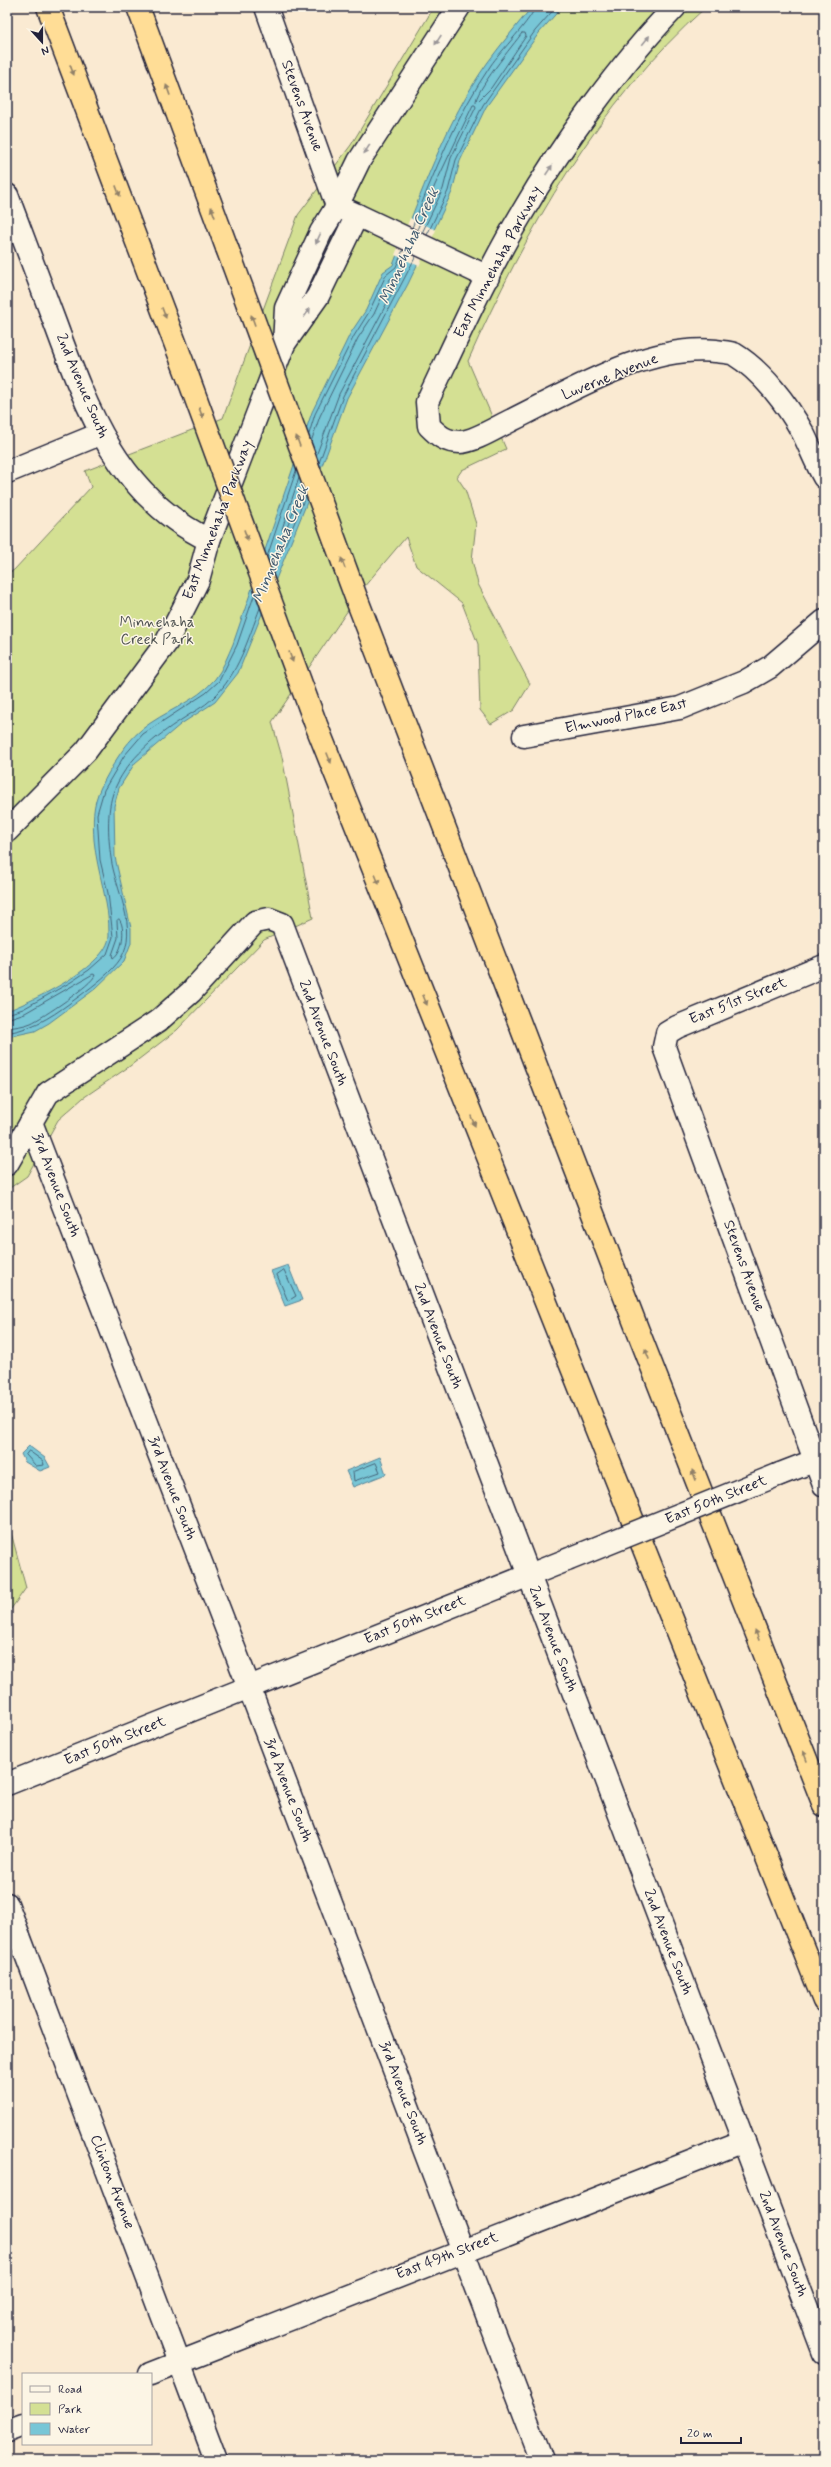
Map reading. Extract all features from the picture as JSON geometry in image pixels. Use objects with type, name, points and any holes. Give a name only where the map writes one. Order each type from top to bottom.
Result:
[{"type":"highway","points":[[48,7],[188,377],[315,722],[824,2001]]},
{"type":"highway","points":[[138,7],[357,600],[638,1332],[824,1805]]},
{"type":"street","name":"Stevens Avenue","points":[[266,7],[337,206]]},
{"type":"street","name":"East Minnehaha Parkway","points":[[284,344],[283,326],[286,308],[321,232],[337,206],[359,161],[459,7]]},
{"type":"street","name":"East Minnehaha Parkway","points":[[427,402],[488,276],[521,214],[541,182],[621,70],[675,7]]},
{"type":"street","name":"2nd Avenue South","points":[[7,195],[73,371],[100,434],[132,480],[151,499],[175,520],[209,540]]},
{"type":"street","points":[[337,206],[488,276]]},
{"type":"street","name":"East Minnehaha Parkway","points":[[7,831],[86,751],[150,668],[181,616],[198,580],[209,540],[284,344],[318,296],[357,215]]},
{"type":"street","name":"Luverne Avenue","points":[[427,402],[429,426],[442,439],[460,442],[482,435],[596,379],[638,362],[670,354],[700,351],[732,353],[759,373],[781,402],[802,432],[822,476]]},
{"type":"street","points":[[7,472],[100,434]]},
{"type":"street","points":[[796,646],[824,604]]},
{"type":"street","name":"Elmwood Place East","points":[[524,736],[680,708],[744,682],[770,667],[796,646],[824,620]]},
{"type":"street","name":"2nd Avenue South","points":[[31,1122],[48,1093],[158,1021],[191,992],[255,922],[269,919],[282,924],[824,2353]]},
{"type":"street","name":"East 51st Street","points":[[664,1047],[667,1034],[677,1027],[824,966]]},
{"type":"street","name":"Stevens Avenue","points":[[664,1047],[819,1459],[824,1485]]},
{"type":"street","points":[[7,1164],[31,1122]]},
{"type":"street","name":"3rd Avenue South","points":[[31,1122],[249,1687],[542,2460]]},
{"type":"street","name":"East 50th Street","points":[[7,1784],[819,1459]]},
{"type":"street","name":"Clinton Avenue","points":[[7,1904],[216,2460]]},
{"type":"street","name":"East 49th Street","points":[[152,2373],[744,2140]]},
{"type":"street","points":[[7,2431],[22,2425]]},
{"type":"green space","name":"Minnehaha Creek Park","points":[[434,7],[706,7],[667,44],[631,84],[568,171],[514,264],[468,361],[506,449],[462,470],[457,477],[465,489],[476,524],[472,560],[478,584],[530,684],[514,710],[491,724],[480,710],[478,644],[462,603],[416,566],[406,537],[363,588],[272,722],[282,757],[313,918],[264,940],[177,1030],[130,1066],[83,1098],[58,1120],[27,1176],[7,1190],[7,574],[14,570],[91,487],[85,471],[223,418],[298,215],[351,145]]},
{"type":"green space","points":[[7,1518],[26,1588],[11,1609],[7,1612]]},
{"type":"water","name":"Minnehaha Creek","points":[[532,7],[562,7],[539,33],[486,107],[460,161],[452,192],[408,284],[347,398],[327,453],[238,673],[215,702],[181,724],[135,763],[119,788],[114,806],[115,857],[131,928],[131,943],[124,961],[95,989],[49,1023],[35,1031],[7,1037],[7,1011],[50,991],[67,981],[96,959],[105,947],[109,936],[108,912],[98,864],[93,827],[96,800],[101,787],[118,757],[135,736],[150,723],[199,694],[215,679],[225,662],[233,644],[312,412],[350,334],[366,310],[383,272],[393,265],[434,160],[459,109],[488,62]]},
{"type":"water","points":[[288,1265],[302,1300],[285,1306],[271,1271]]},
{"type":"water","points":[[29,1446],[45,1458],[50,1467],[40,1471],[25,1462],[21,1454]]},
{"type":"water","points":[[380,1457],[386,1474],[353,1487],[346,1471]]},
{"type":"pier","points":[[410,218],[436,230],[419,266],[395,255]]}]
